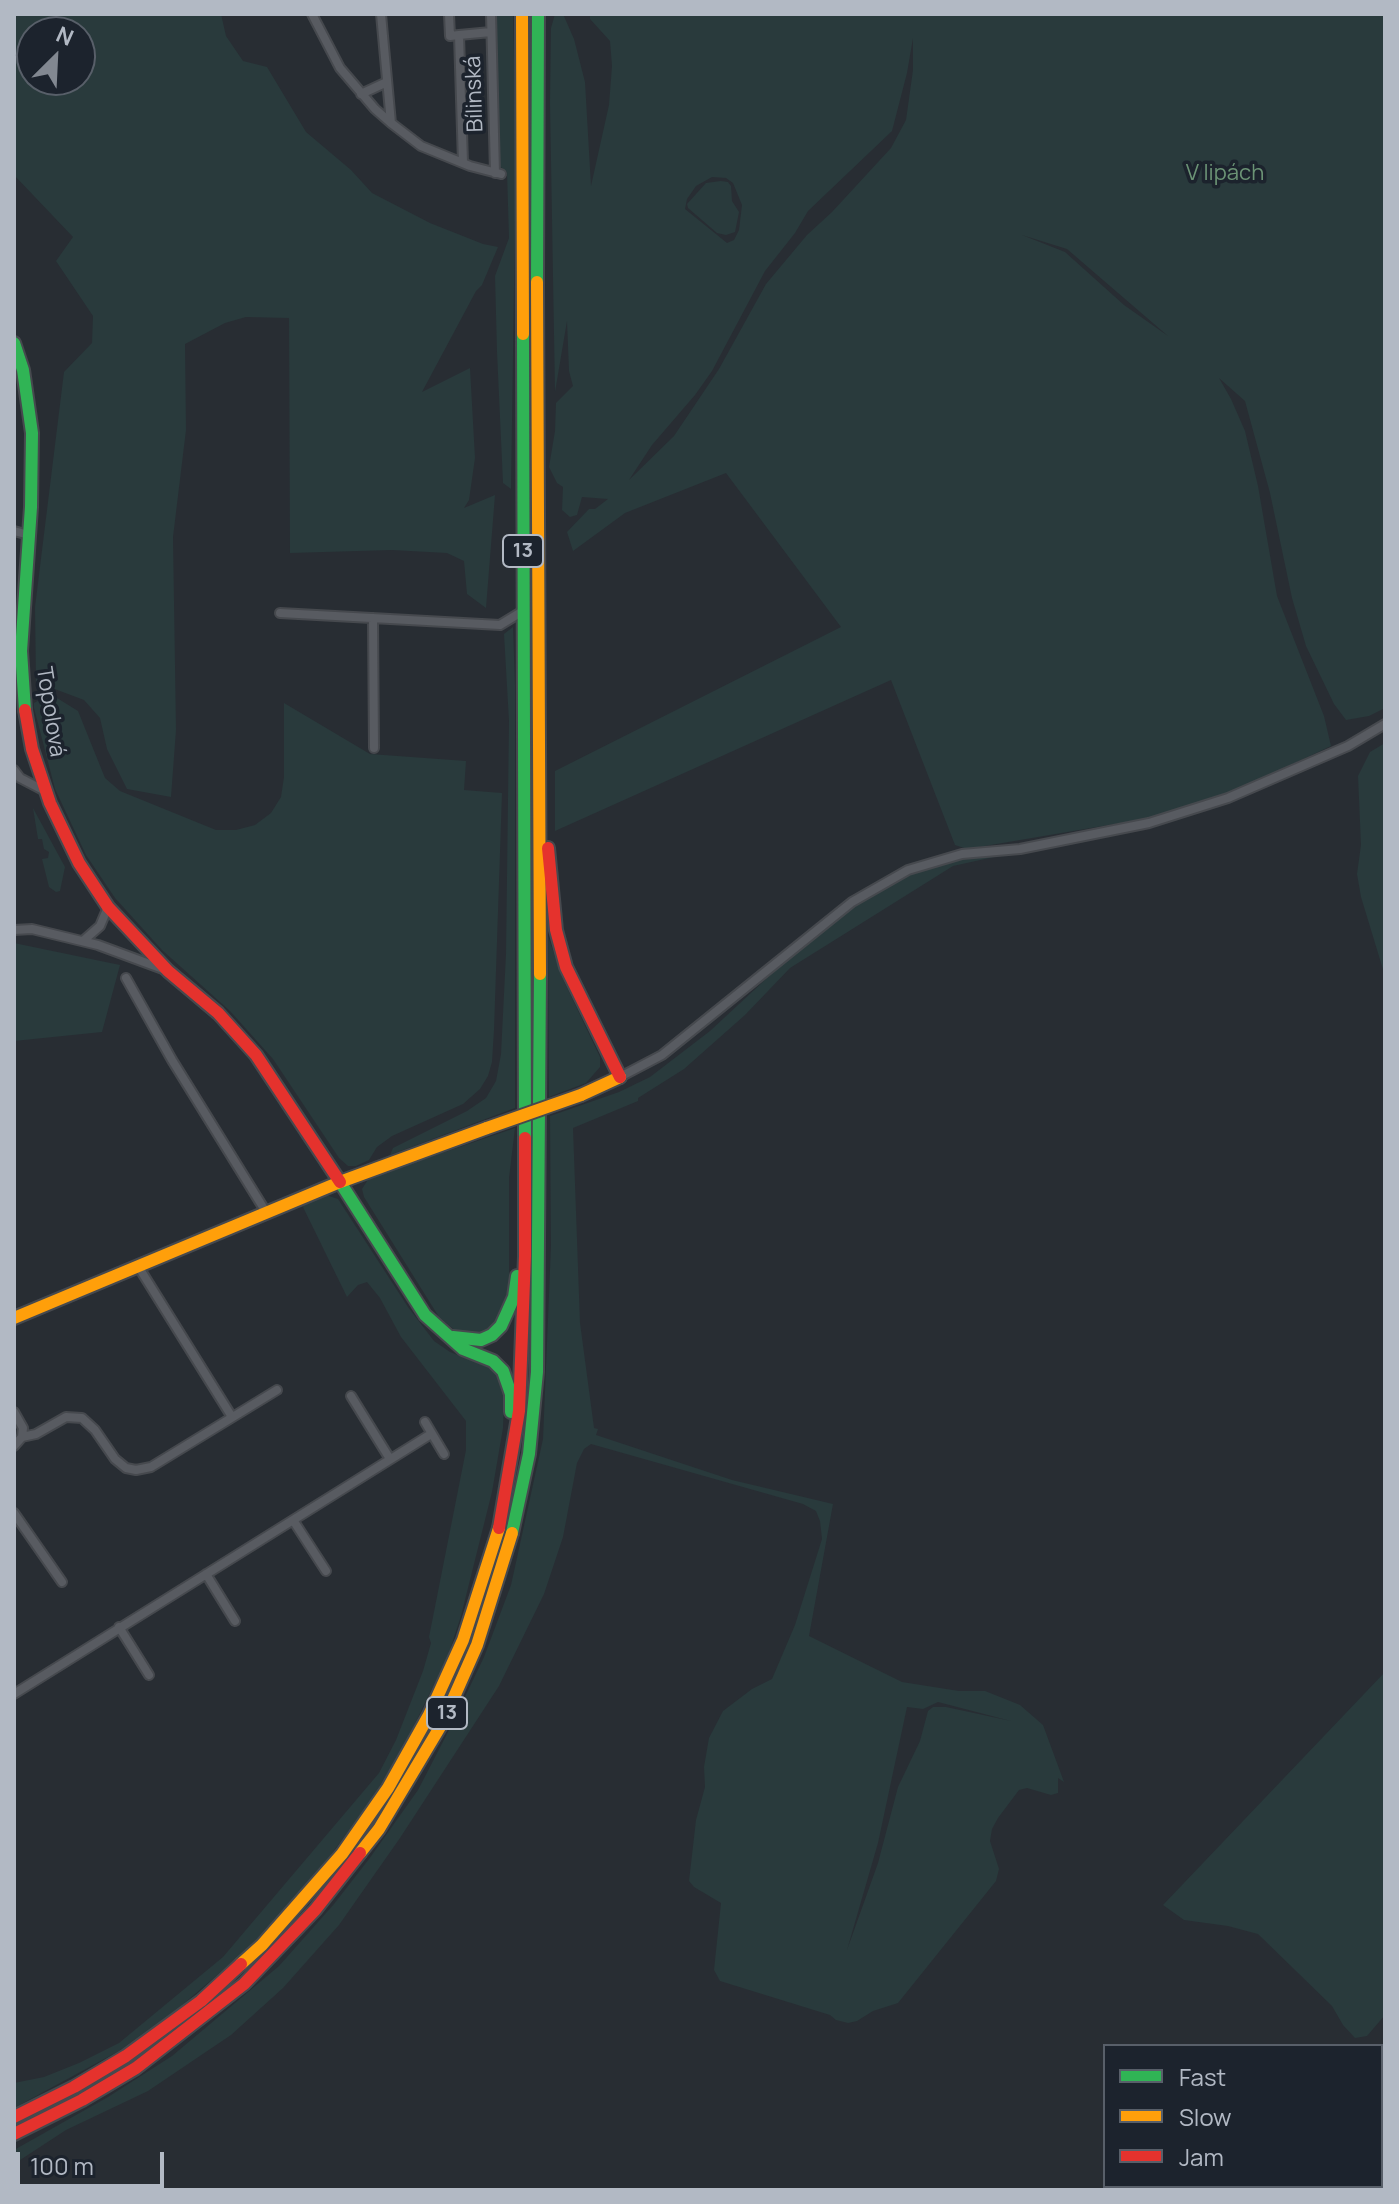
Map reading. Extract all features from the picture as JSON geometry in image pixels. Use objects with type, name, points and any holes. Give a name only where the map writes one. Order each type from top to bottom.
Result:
[{"type":"main road","name":"13","points":[[14,2117],[126,2056],[189,2011],[262,1945],[303,1901],[366,1822],[409,1753],[452,1666],[473,1613],[506,1493],[519,1411],[525,1270],[522,14]]},
{"type":"main road","name":"13","points":[[18,2134],[136,2068],[210,2013],[274,1954],[315,1910],[379,1829],[443,1722],[477,1645],[492,1604],[521,1496],[537,1372],[541,791],[538,14]]},
{"type":"main road","name":"Topolová","points":[[14,343],[23,370],[31,417],[32,467],[21,651],[22,696],[32,749],[45,791],[62,831],[108,907],[168,971],[218,1013],[256,1055],[425,1315],[463,1349],[493,1361],[503,1371],[511,1394],[507,1445],[477,1579],[473,1613]]},
{"type":"main road","points":[[14,1318],[340,1182],[581,1095],[620,1077],[566,967],[556,930],[541,791]]},
{"type":"main road","points":[[446,1336],[481,1340],[492,1335],[508,1315],[517,1278],[517,1171],[524,1136]]},
{"type":"street","points":[[312,14],[340,68],[361,94],[421,146],[463,163],[459,35]]},
{"type":"street","points":[[381,14],[391,123]]},
{"type":"street","points":[[449,14],[450,36],[491,32]]},
{"type":"street","name":"Bílinská","points":[[463,163],[498,173],[491,14]]},
{"type":"street","points":[[361,94],[387,82]]},
{"type":"street","points":[[14,531],[29,535]]},
{"type":"street","points":[[280,613],[500,625],[523,611]]},
{"type":"street","points":[[373,618],[374,748]]},
{"type":"street","points":[[620,1077],[662,1055],[852,902],[908,870],[962,854],[1020,849],[1149,823],[1228,798],[1348,746],[1385,724]]},
{"type":"street","points":[[14,770],[20,778],[45,791]]},
{"type":"street","points":[[83,941],[100,926],[108,907]]},
{"type":"street","points":[[14,930],[32,929],[83,941],[168,971]]},
{"type":"street","points":[[126,978],[172,1060],[266,1212]]},
{"type":"street","points":[[138,1266],[232,1417]]},
{"type":"street","points":[[22,1437],[36,1434],[66,1417],[82,1418],[95,1430],[115,1459],[126,1468],[136,1470],[151,1467],[277,1390]]},
{"type":"street","points":[[351,1396],[390,1459]]},
{"type":"street","points":[[14,1412],[23,1428],[22,1437],[14,1446]]},
{"type":"street","points":[[425,1422],[444,1454]]},
{"type":"street","points":[[14,1694],[431,1434]]},
{"type":"street","points":[[14,1513],[62,1582]]},
{"type":"street","points":[[293,1520],[326,1571]]},
{"type":"street","points":[[206,1574],[235,1621]]},
{"type":"street","points":[[119,1627],[149,1675]]},
{"type":"green space","points":[[14,14],[221,14],[226,36],[243,61],[267,67],[306,132],[351,170],[372,193],[430,223],[498,247],[482,285],[422,392],[470,368],[475,458],[469,500],[464,508],[495,495],[486,608],[467,594],[464,561],[447,553],[392,550],[290,553],[289,318],[246,317],[225,323],[185,344],[186,430],[173,537],[176,730],[171,797],[127,789],[107,749],[100,718],[84,700],[36,682],[35,607],[64,372],[92,343],[93,316],[56,261],[73,237],[14,175]]},
{"type":"green space","points":[[492,14],[513,14],[516,151],[511,489],[503,483],[495,276],[509,238],[507,172],[497,164]]},
{"type":"green space","name":"V lipách","points":[[555,14],[563,14],[574,39],[585,82],[591,186],[609,105],[612,66],[610,41],[590,19],[590,14],[1385,14],[1385,708],[1369,716],[1346,720],[1334,704],[1306,646],[1245,401],[1219,378],[1245,431],[1277,596],[1324,716],[1331,746],[1246,786],[1156,817],[967,849],[955,845],[891,680],[555,831],[555,771],[841,627],[726,473],[625,513],[573,551],[567,532],[589,509],[595,509],[608,499],[582,497],[577,515],[570,517],[562,510],[563,487],[557,483],[549,467],[556,403],[573,386],[569,371],[567,321],[555,392],[551,28]],"holes":[[[913,38],[913,70],[906,120],[891,148],[807,235],[766,284],[719,369],[674,436],[629,480],[652,445],[712,371],[765,271],[808,211],[892,131]],[[712,177],[726,178],[733,183],[742,205],[739,230],[734,240],[727,243],[685,209],[687,199],[696,186]],[[1022,235],[1067,249],[1168,336],[1124,305],[1065,252]]]},
{"type":"green space","points":[[721,181],[731,186],[732,201],[739,212],[735,232],[726,235],[717,233],[687,204],[706,183]]},
{"type":"green space","points":[[513,627],[515,1108],[390,1155],[393,1148],[467,1111],[486,1098],[496,1081],[501,1054],[506,954],[509,721],[504,634]]},
{"type":"green space","points":[[43,698],[57,698],[78,711],[105,778],[120,791],[216,830],[236,830],[255,825],[271,813],[281,797],[284,703],[370,754],[466,761],[464,790],[502,793],[492,1062],[480,1089],[463,1104],[392,1136],[377,1147],[369,1160],[348,1166],[339,1158],[273,1059],[230,1011],[162,950],[115,898],[86,855],[55,789],[34,708],[34,703]]},
{"type":"green space","points":[[1385,743],[1385,976],[1357,874],[1361,845],[1358,776],[1370,752]]},
{"type":"green space","points":[[33,808],[65,867],[60,891],[49,887],[42,859],[48,858],[49,852],[44,849],[42,839],[38,839]]},
{"type":"green space","points":[[994,857],[953,866],[790,968],[745,1015],[684,1069],[638,1098],[638,1101],[573,1128],[580,1323],[594,1428],[598,1429],[596,1435],[732,1480],[833,1504],[809,1636],[902,1682],[959,1691],[985,1691],[1020,1705],[1043,1725],[1064,1782],[1058,1778],[1058,1793],[1051,1795],[1027,1788],[1019,1790],[998,1818],[990,1841],[999,1869],[996,1881],[898,2003],[873,2011],[857,2021],[848,2023],[836,2020],[830,2015],[720,1981],[714,1970],[721,1903],[689,1881],[696,1820],[705,1787],[704,1767],[709,1738],[723,1711],[752,1689],[772,1679],[795,1625],[822,1539],[820,1521],[816,1511],[803,1504],[591,1444],[584,1449],[577,1463],[563,1537],[544,1594],[499,1686],[339,1925],[283,1988],[231,2035],[148,2091],[66,2130],[14,2164],[14,2150],[108,2097],[172,2056],[279,1966],[369,1859],[418,1790],[449,1730],[484,1657],[511,1585],[543,1439],[551,1246],[550,1116],[619,1092],[650,1077],[710,1031],[795,952],[874,892],[914,872],[960,858]],"holes":[[[938,1702],[1011,1721],[946,1707],[933,1707],[928,1711],[920,1741],[898,1787],[878,1863],[847,1950],[878,1843],[907,1707],[923,1709]]]},
{"type":"green space","points":[[548,936],[562,977],[600,1057],[600,1067],[586,1083],[549,1097]]},
{"type":"green space","points":[[14,943],[120,965],[102,1032],[14,1041]]},
{"type":"green space","points":[[515,1128],[509,1178],[509,1300],[490,1332],[475,1335],[457,1332],[439,1317],[364,1197],[362,1189],[369,1178]]},
{"type":"green space","points":[[323,1194],[338,1199],[408,1307],[434,1341],[450,1352],[495,1370],[502,1379],[503,1428],[492,1492],[448,1656],[402,1750],[368,1805],[315,1876],[273,1923],[181,2006],[119,2051],[14,2108],[14,2083],[44,2077],[119,2043],[223,1957],[379,1773],[396,1740],[423,1671],[431,1643],[429,1637],[466,1450],[466,1421],[401,1337],[380,1298],[367,1282],[358,1285],[347,1297],[301,1203]]},
{"type":"green space","points":[[1385,1672],[1385,2015],[1367,2036],[1355,2038],[1332,2006],[1258,1934],[1184,1920],[1163,1905]]},
{"type":"traffic: fast","points":[[537,282],[538,14]]},
{"type":"traffic: fast","points":[[523,334],[525,1138]]},
{"type":"traffic: fast","points":[[14,343],[23,370],[32,433],[31,507],[21,651],[25,710]]},
{"type":"traffic: fast","points":[[512,1533],[529,1454],[537,1372],[540,974]]},
{"type":"traffic: fast","points":[[340,1182],[425,1315],[463,1349],[493,1361],[503,1371],[511,1394],[511,1412]]},
{"type":"traffic: fast","points":[[453,1337],[481,1340],[492,1335],[501,1326],[514,1297],[517,1276]]},
{"type":"traffic: slow","points":[[522,14],[523,334]]},
{"type":"traffic: slow","points":[[537,282],[540,974]]},
{"type":"traffic: slow","points":[[581,1095],[620,1077]]},
{"type":"traffic: slow","points":[[487,1128],[581,1095]]},
{"type":"traffic: slow","points":[[14,1318],[340,1182],[487,1128]]},
{"type":"traffic: slow","points":[[241,1964],[262,1945],[342,1854],[388,1788],[429,1715],[463,1640],[499,1528]]},
{"type":"traffic: slow","points":[[360,1853],[379,1829],[443,1722],[477,1645],[512,1533]]},
{"type":"traffic: jam","points":[[25,710],[32,749],[50,803],[79,863],[108,907],[168,971],[218,1013],[256,1055],[340,1182]]},
{"type":"traffic: jam","points":[[548,848],[556,930],[566,967],[620,1077]]},
{"type":"traffic: jam","points":[[499,1528],[519,1411],[525,1256],[525,1138]]},
{"type":"traffic: jam","points":[[14,2134],[82,2100],[136,2068],[244,1984],[315,1910],[360,1853]]},
{"type":"traffic: jam","points":[[14,2117],[126,2056],[201,2001],[241,1964]]}]
